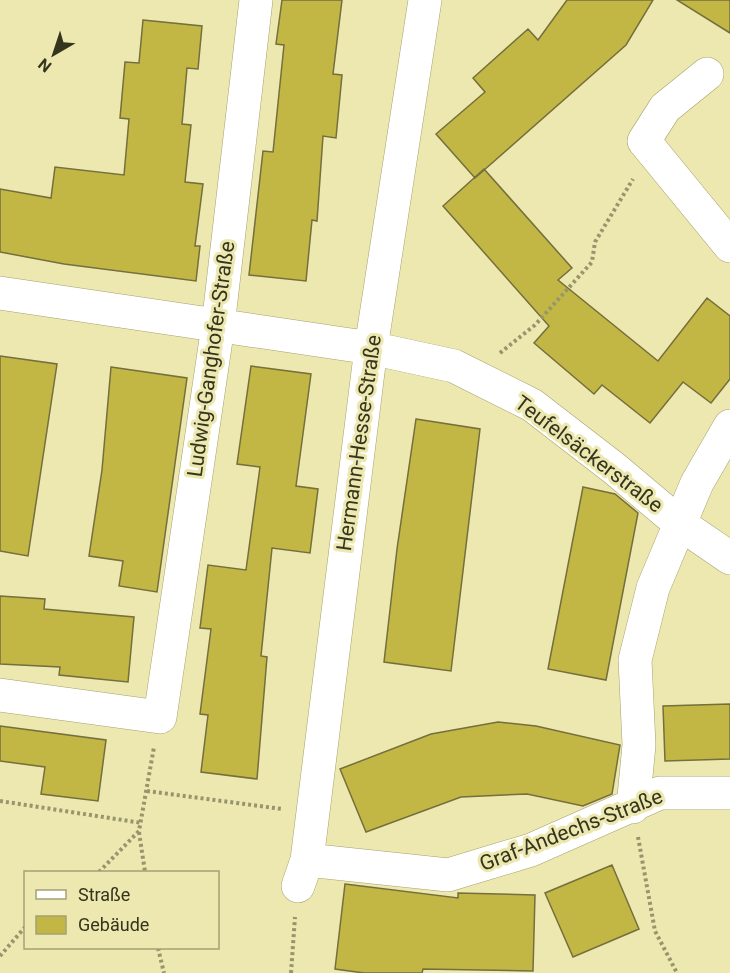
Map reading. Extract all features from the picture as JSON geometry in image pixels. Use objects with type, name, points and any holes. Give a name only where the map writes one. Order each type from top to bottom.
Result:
[{"type":"street","name":"Ludwig-Ganghofer-Straße","points":[[160,717],[218,326],[256,0]]},
{"type":"street","name":"Hermann-Hesse-Straße","points":[[302,873],[314,797],[371,348],[425,0]]},
{"type":"street","points":[[707,74],[665,108],[644,141],[730,246]]},
{"type":"street","name":"Teufelsäckerstraße","points":[[0,293],[371,348],[454,366],[532,405],[615,469],[679,523],[730,558]]},
{"type":"street","points":[[633,807],[639,745],[634,660],[653,588],[679,523],[697,483],[730,426]]},
{"type":"street","points":[[0,695],[160,717]]},
{"type":"street","name":"Graf-Andechs-Straße","points":[[302,873],[448,875],[531,850],[633,807],[660,793],[730,793]]},
{"type":"path","points":[[474,375],[535,325],[591,262],[595,242],[634,176],[656,155]]},
{"type":"path","points":[[145,871],[139,831],[160,717]]},
{"type":"path","points":[[147,791],[279,811],[314,797]]},
{"type":"path","points":[[0,801],[141,823]]},
{"type":"path","points":[[633,807],[655,931],[677,973]]},
{"type":"path","points":[[101,871],[139,831]]},
{"type":"path","points":[[291,973],[302,873]]},
{"type":"path","points":[[0,956],[24,928]]},
{"type":"path","points":[[158,949],[164,973]]},
{"type":"building","points":[[282,0],[342,0],[333,74],[342,75],[336,138],[323,136],[317,221],[312,220],[306,281],[249,275],[263,151],[273,152],[284,45],[276,44]]},
{"type":"building","points":[[567,0],[653,0],[626,45],[475,178],[436,134],[485,92],[473,78],[528,29],[538,40]]},
{"type":"building","points":[[677,0],[730,0],[730,33]]},
{"type":"building","points":[[143,20],[202,26],[198,69],[187,68],[182,124],[191,125],[185,182],[203,184],[195,246],[200,246],[196,281],[64,264],[0,252],[0,189],[51,198],[55,167],[124,175],[129,119],[120,118],[125,62],[139,63]]},
{"type":"building","points":[[484,169],[572,268],[558,280],[658,361],[707,298],[730,316],[730,379],[711,403],[683,382],[650,423],[602,385],[594,394],[534,343],[549,326],[443,206]]},
{"type":"building","points":[[0,356],[57,364],[28,556],[0,551]]},
{"type":"building","points":[[251,366],[311,374],[296,486],[318,489],[310,553],[272,548],[261,656],[267,657],[257,779],[201,772],[208,715],[200,714],[211,629],[200,628],[208,565],[246,570],[260,467],[237,464]]},
{"type":"building","points":[[111,367],[187,378],[157,592],[119,586],[123,561],[89,556],[102,470]]},
{"type":"building","points":[[416,419],[480,429],[451,671],[384,662],[397,549]]},
{"type":"building","points":[[583,487],[615,494],[638,513],[606,680],[548,669]]},
{"type":"building","points":[[0,596],[45,599],[44,609],[134,617],[128,682],[59,675],[60,667],[0,664]]},
{"type":"building","points":[[730,704],[730,759],[665,761],[663,706]]},
{"type":"building","points":[[498,722],[536,726],[620,745],[612,794],[583,806],[527,794],[461,797],[366,832],[340,769],[431,734]]},
{"type":"building","points":[[0,726],[106,740],[98,801],[41,794],[45,767],[0,761]]},
{"type":"building","points":[[612,865],[639,929],[573,957],[545,893]]},
{"type":"building","points":[[345,884],[458,898],[458,893],[535,895],[533,971],[423,969],[422,973],[364,973],[335,969]]}]
